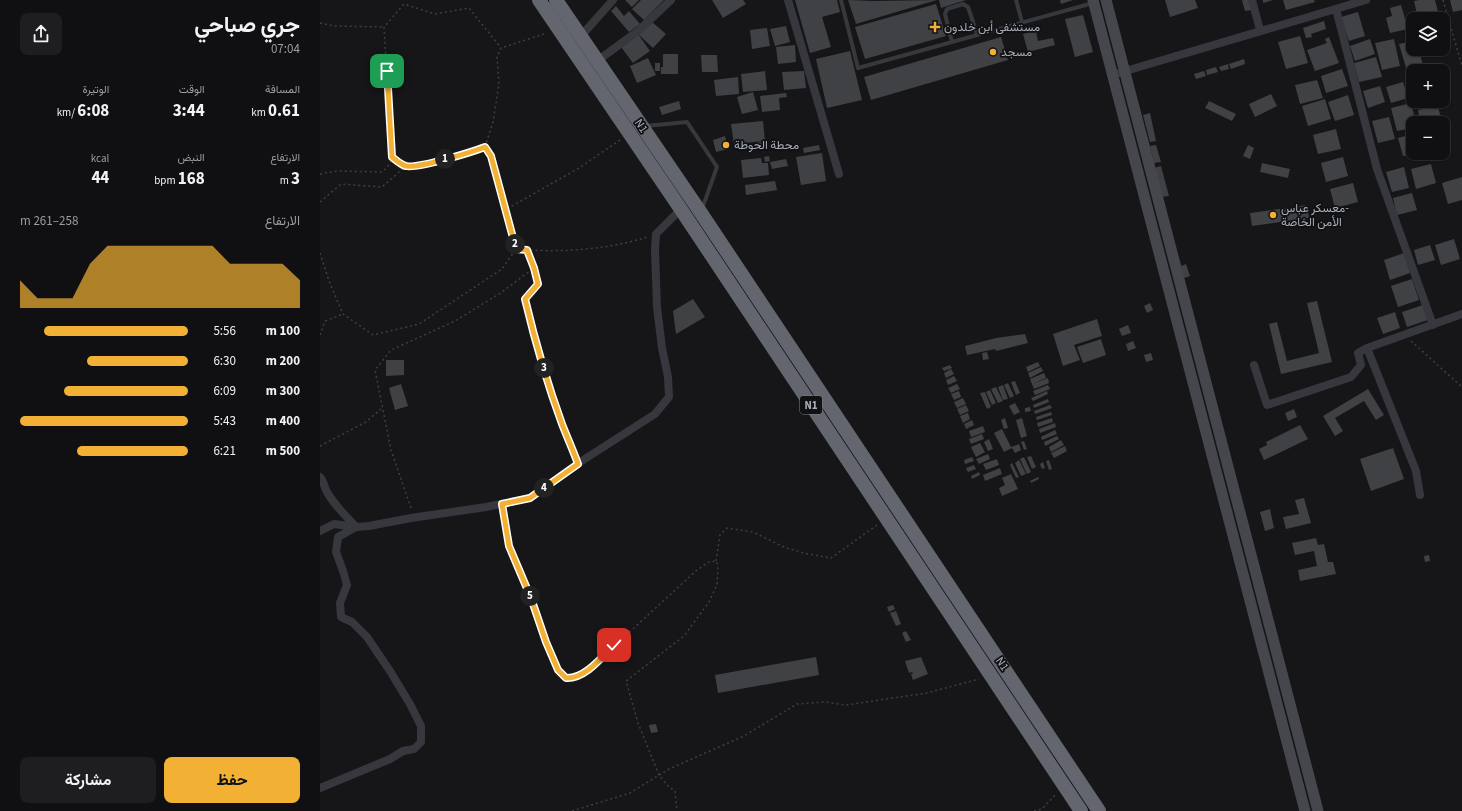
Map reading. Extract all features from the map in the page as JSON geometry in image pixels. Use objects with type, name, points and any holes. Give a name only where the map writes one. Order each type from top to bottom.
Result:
[{"type":"highway","name":"N1","points":[[539,0],[681,209],[1082,811]]},
{"type":"highway","name":"N1","points":[[556,0],[701,213],[1099,811]]},
{"type":"main road","points":[[1106,0],[1318,811]]},
{"type":"main road","points":[[1093,1],[1305,811]]},
{"type":"main road","points":[[1248,595],[1260,591]]},
{"type":"street","points":[[581,36],[613,0]]},
{"type":"street","points":[[597,61],[638,31],[671,0]]},
{"type":"street","points":[[788,0],[839,174]]},
{"type":"street","points":[[1252,0],[1260,30]]},
{"type":"street","points":[[1112,74],[1366,0]]},
{"type":"street","points":[[1336,9],[1377,169],[1433,324]]},
{"type":"street","points":[[320,531],[334,524],[356,527],[502,504],[530,498],[578,464],[655,414],[669,397],[668,378],[662,348],[657,307],[655,250],[656,234],[681,209]]},
{"type":"street","points":[[1254,365],[1266,406],[1351,377],[1361,366],[1358,353],[1367,348],[1462,314]]},
{"type":"street","points":[[1367,348],[1416,471],[1420,495]]},
{"type":"street","points":[[320,477],[332,500],[356,527]]},
{"type":"street","points":[[320,788],[390,759],[403,751],[414,749],[421,742],[421,726],[410,704],[390,671],[367,637],[352,622],[341,617],[340,603],[347,585],[336,552],[338,537],[356,527]]},
{"type":"lane","points":[[841,0],[858,68],[1093,1]]},
{"type":"lane","points":[[1016,0],[1022,22]]},
{"type":"lane","points":[[952,42],[945,14],[947,9],[952,7],[963,4],[968,7],[977,34]]},
{"type":"lane","points":[[642,126],[687,122],[717,167],[701,213]]},
{"type":"path","points":[[1443,0],[1462,66]]},
{"type":"path","points":[[320,174],[337,171],[382,172],[390,164],[392,157],[384,27],[404,4],[435,14],[469,8],[501,48]]},
{"type":"path","points":[[320,23],[334,26],[384,27]]},
{"type":"path","points":[[485,147],[493,122],[499,84],[497,57],[501,48],[536,37],[558,28]]},
{"type":"path","points":[[505,210],[579,168],[630,134]]},
{"type":"path","points":[[320,202],[341,184],[382,187],[406,166],[460,156],[485,147]]},
{"type":"path","points":[[320,253],[329,281],[343,314],[373,335],[419,324],[502,270],[516,249],[491,156],[485,147]]},
{"type":"path","points":[[392,157],[406,166]]},
{"type":"path","points":[[516,249],[539,251],[597,248],[634,241],[656,234]]},
{"type":"path","points":[[527,250],[538,284],[525,299],[536,343],[552,394],[562,425],[578,464]]},
{"type":"path","points":[[411,518],[411,510],[391,450],[375,370],[391,350],[455,321],[499,294],[534,268]]},
{"type":"path","points":[[320,335],[325,321],[343,314]]},
{"type":"path","points":[[1404,335],[1462,386]]},
{"type":"path","points":[[320,446],[366,422],[382,408]]},
{"type":"path","points":[[502,504],[509,546],[531,598],[546,642],[558,670],[566,678],[574,679],[587,671],[697,570],[709,562],[716,561]]},
{"type":"path","points":[[676,811],[675,791],[658,776],[638,723],[626,681],[684,636],[709,602],[717,585],[718,566],[716,561],[720,535],[727,528],[753,532],[786,548],[831,558],[887,518]]},
{"type":"path","points":[[572,811],[630,793],[669,769],[742,737],[796,704],[825,702],[846,705],[927,693],[992,676]]},
{"type":"path","points":[[1034,811],[1042,808],[1065,785]]},
{"type":"building","points":[[625,0],[639,0],[632,7]]},
{"type":"building","points":[[641,0],[664,0],[644,20],[632,9]]},
{"type":"building","points":[[712,0],[743,0],[746,4],[723,18]]},
{"type":"building","points":[[795,0],[837,0],[840,12],[822,17],[831,47],[810,53]]},
{"type":"building","points":[[848,0],[874,1],[937,0],[856,24]]},
{"type":"building","points":[[939,0],[966,0],[941,8]]},
{"type":"building","points":[[1060,0],[1073,0],[1061,4]]},
{"type":"building","points":[[1165,0],[1195,0],[1198,8],[1170,17]]},
{"type":"building","points":[[1242,0],[1249,0],[1252,10],[1245,11]]},
{"type":"building","points":[[1263,0],[1273,0],[1263,3]]},
{"type":"building","points":[[1283,0],[1314,0],[1315,2],[1286,10]]},
{"type":"building","points":[[1435,0],[1438,12],[1416,12],[1414,1]]},
{"type":"building","points":[[1450,0],[1462,0],[1462,10],[1453,12]]},
{"type":"building","points":[[936,4],[946,36],[865,59],[855,27]]},
{"type":"building","points":[[1401,5],[1406,22],[1406,29],[1390,33],[1386,18],[1392,16],[1390,8]]},
{"type":"building","points":[[616,6],[624,16],[629,11],[640,24],[629,32],[611,11]]},
{"type":"building","points":[[1358,12],[1365,36],[1349,41],[1341,17]]},
{"type":"building","points":[[1083,15],[1093,52],[1075,57],[1065,19]]},
{"type":"building","points":[[651,21],[666,34],[653,48],[638,34]]},
{"type":"building","points":[[1324,21],[1326,29],[1311,34],[1312,37],[1306,38],[1303,28]]},
{"type":"building","points":[[786,26],[790,42],[775,46],[770,29]]},
{"type":"building","points":[[767,28],[770,46],[752,49],[750,30]]},
{"type":"building","points":[[1036,31],[1038,41],[1053,38],[1055,45],[1028,52],[1023,34]]},
{"type":"building","points":[[638,34],[650,51],[633,63],[621,47]]},
{"type":"building","points":[[1300,36],[1308,63],[1286,69],[1278,42]]},
{"type":"building","points":[[1001,37],[1008,60],[871,100],[864,77]]},
{"type":"building","points":[[1329,37],[1339,63],[1315,71],[1307,50],[1327,43],[1325,39]]},
{"type":"building","points":[[1370,39],[1375,54],[1355,61],[1350,46]]},
{"type":"building","points":[[1394,39],[1400,66],[1382,70],[1375,43]]},
{"type":"building","points":[[1406,42],[1406,56],[1421,56],[1423,64],[1406,64],[1406,68],[1399,44]]},
{"type":"building","points":[[795,45],[796,62],[778,64],[776,47]]},
{"type":"building","points":[[850,51],[862,100],[827,108],[816,59]]},
{"type":"building","points":[[663,54],[678,54],[678,74],[661,74],[661,67],[663,67]]},
{"type":"building","points":[[701,55],[717,55],[718,72],[702,72]]},
{"type":"building","points":[[1376,57],[1382,77],[1359,82],[1354,63]]},
{"type":"building","points":[[648,58],[656,75],[637,83],[630,66]]},
{"type":"building","points":[[1244,59],[1245,64],[1231,69],[1229,64]]},
{"type":"building","points":[[655,63],[660,63],[660,71],[655,71]]},
{"type":"building","points":[[1228,64],[1229,69],[1221,71],[1219,67]]},
{"type":"building","points":[[1216,67],[1218,72],[1207,75],[1206,70]]},
{"type":"building","points":[[1342,69],[1348,86],[1326,93],[1321,76]]},
{"type":"building","points":[[765,71],[767,90],[743,92],[741,74]]},
{"type":"building","points":[[804,71],[806,88],[784,90],[782,72]]},
{"type":"building","points":[[1204,71],[1206,76],[1196,79],[1194,74]]},
{"type":"building","points":[[738,77],[739,94],[716,96],[714,80]]},
{"type":"building","points":[[1317,80],[1323,98],[1300,104],[1295,85]]},
{"type":"building","points":[[1403,82],[1406,92],[1406,99],[1391,103],[1386,87]]},
{"type":"building","points":[[1380,86],[1385,102],[1368,108],[1363,91]]},
{"type":"building","points":[[753,92],[758,110],[742,114],[737,97]]},
{"type":"building","points":[[786,93],[787,97],[779,98],[780,110],[762,112],[760,96]]},
{"type":"building","points":[[1271,94],[1277,106],[1255,117],[1249,104]]},
{"type":"building","points":[[1348,95],[1354,115],[1335,121],[1328,102]]},
{"type":"building","points":[[1325,99],[1331,119],[1308,126],[1302,106]]},
{"type":"building","points":[[679,101],[681,109],[662,115],[659,107]]},
{"type":"building","points":[[1209,101],[1236,114],[1232,121],[1205,108]]},
{"type":"building","points":[[1406,104],[1406,108],[1412,108],[1414,116],[1406,116],[1406,129],[1397,131],[1391,108]]},
{"type":"building","points":[[1438,108],[1440,116],[1419,116],[1418,110]]},
{"type":"building","points":[[1150,113],[1156,141],[1150,142],[1143,115]]},
{"type":"building","points":[[1389,117],[1395,139],[1378,143],[1372,121]]},
{"type":"building","points":[[763,121],[765,141],[734,144],[731,124]]},
{"type":"building","points":[[1336,129],[1341,149],[1318,154],[1313,135]]},
{"type":"building","points":[[725,136],[728,149],[716,152],[713,140]]},
{"type":"building","points":[[1406,136],[1406,155],[1403,156],[1398,138]]},
{"type":"building","points":[[762,142],[762,149],[755,149],[755,143]]},
{"type":"building","points":[[819,145],[820,150],[804,153],[803,148]]},
{"type":"building","points":[[1156,145],[1161,162],[1154,163],[1150,146]]},
{"type":"building","points":[[1248,145],[1254,148],[1250,159],[1243,156]]},
{"type":"building","points":[[822,153],[826,181],[801,185],[796,157]]},
{"type":"building","points":[[769,156],[770,161],[765,162],[764,157]]},
{"type":"building","points":[[1343,157],[1348,176],[1326,182],[1321,163]]},
{"type":"building","points":[[761,158],[762,163],[768,163],[769,175],[743,178],[741,160]]},
{"type":"building","points":[[786,159],[788,166],[772,169],[770,162]]},
{"type":"building","points":[[1262,163],[1290,169],[1288,178],[1260,172]]},
{"type":"building","points":[[1431,164],[1436,183],[1416,189],[1411,169]]},
{"type":"building","points":[[1161,166],[1169,196],[1162,197],[1154,168]]},
{"type":"building","points":[[1404,167],[1409,188],[1392,192],[1386,172]]},
{"type":"building","points":[[1462,177],[1462,200],[1448,204],[1442,183]]},
{"type":"building","points":[[775,181],[777,190],[746,195],[745,185]]},
{"type":"building","points":[[1353,183],[1358,202],[1335,208],[1330,189]]},
{"type":"building","points":[[1412,193],[1417,210],[1397,215],[1393,198]]},
{"type":"building","points":[[1307,205],[1309,218],[1252,226],[1250,213]]},
{"type":"building","points":[[1454,239],[1460,259],[1441,265],[1435,245]]},
{"type":"building","points":[[1430,245],[1435,260],[1418,265],[1414,250]]},
{"type":"building","points":[[1404,253],[1410,273],[1390,280],[1384,260]]},
{"type":"building","points":[[1186,264],[1190,276],[1184,278],[1181,266]]},
{"type":"building","points":[[1412,279],[1419,300],[1398,307],[1391,286]]},
{"type":"building","points":[[693,299],[705,317],[676,334],[673,311]]},
{"type":"building","points":[[1317,301],[1332,362],[1281,374],[1269,324],[1277,322],[1287,361],[1319,353],[1307,303]]},
{"type":"building","points":[[1150,303],[1153,310],[1147,313],[1144,306]]},
{"type":"building","points":[[1423,305],[1428,320],[1407,327],[1402,312]]},
{"type":"building","points":[[1395,312],[1400,328],[1383,334],[1377,318]]},
{"type":"building","points":[[1097,319],[1102,336],[1074,345],[1080,360],[1063,366],[1053,334]]},
{"type":"building","points":[[1128,325],[1131,333],[1122,336],[1119,329]]},
{"type":"building","points":[[1025,334],[1028,343],[996,351],[995,349],[967,355],[965,346],[996,338]]},
{"type":"building","points":[[1101,339],[1106,355],[1083,363],[1077,347]]},
{"type":"building","points":[[1133,341],[1136,348],[1128,351],[1126,344]]},
{"type":"building","points":[[987,352],[989,359],[983,360],[982,353]]},
{"type":"building","points":[[1151,353],[1153,360],[1146,362],[1144,355]]},
{"type":"building","points":[[386,360],[404,360],[404,375],[386,376]]},
{"type":"building","points":[[1038,362],[1040,366],[1028,372],[1026,367]]},
{"type":"building","points":[[950,365],[952,368],[944,371],[942,368]]},
{"type":"building","points":[[1041,367],[1043,371],[1030,378],[1028,373]]},
{"type":"building","points":[[951,369],[954,374],[946,378],[944,373]]},
{"type":"building","points":[[1044,373],[1046,378],[1032,384],[1030,379]]},
{"type":"building","points":[[954,376],[957,381],[948,385],[946,380]]},
{"type":"building","points":[[1048,378],[1049,383],[1034,389],[1032,384]]},
{"type":"building","points":[[1015,381],[1020,393],[1016,395],[1011,382]]},
{"type":"building","points":[[1008,383],[1014,396],[1010,398],[1004,385]]},
{"type":"building","points":[[401,384],[408,406],[395,410],[389,388]]},
{"type":"building","points":[[957,384],[960,389],[951,393],[948,388]]},
{"type":"building","points":[[1003,385],[1008,399],[1003,400],[998,387]]},
{"type":"building","points":[[1048,385],[1050,389],[1035,395],[1033,391]]},
{"type":"building","points":[[996,387],[1003,401],[998,403],[991,389]]},
{"type":"building","points":[[1368,389],[1384,415],[1376,420],[1364,401],[1335,418],[1343,431],[1335,436],[1323,416]]},
{"type":"building","points":[[990,390],[996,403],[992,405],[986,392]]},
{"type":"building","points":[[959,391],[961,397],[954,400],[951,394]]},
{"type":"building","points":[[1047,391],[1048,394],[1033,401],[1031,398]]},
{"type":"building","points":[[985,392],[991,407],[987,409],[980,393]]},
{"type":"building","points":[[963,398],[966,404],[957,408],[954,402]]},
{"type":"building","points":[[1048,399],[1049,402],[1034,408],[1033,405]]},
{"type":"building","points":[[1015,403],[1020,412],[1014,415],[1009,406]]},
{"type":"building","points":[[966,405],[969,411],[960,415],[957,409]]},
{"type":"building","points":[[1050,405],[1052,408],[1035,414],[1034,411]]},
{"type":"building","points":[[1030,407],[1031,411],[1025,412],[1025,408]]},
{"type":"building","points":[[1294,409],[1297,417],[1288,421],[1285,413]]},
{"type":"building","points":[[1051,412],[1052,415],[1037,420],[1036,417]]},
{"type":"building","points":[[968,413],[970,419],[963,423],[960,416]]},
{"type":"building","points":[[1005,418],[1008,428],[1004,429],[1001,420]]},
{"type":"building","points":[[1022,418],[1027,436],[1021,438],[1016,420]]},
{"type":"building","points":[[1052,418],[1053,422],[1038,427],[1037,423]]},
{"type":"building","points":[[972,420],[974,425],[966,429],[964,424]]},
{"type":"building","points":[[1055,423],[1056,427],[1040,433],[1039,429]]},
{"type":"building","points":[[1300,425],[1308,439],[1264,460],[1259,449],[1267,445],[1266,442]]},
{"type":"building","points":[[983,426],[985,432],[971,437],[969,431]]},
{"type":"building","points":[[1002,429],[1011,447],[1019,444],[1021,450],[1015,453],[1012,448],[1004,452],[994,433]]},
{"type":"building","points":[[1055,430],[1057,434],[1042,440],[1041,437]]},
{"type":"building","points":[[982,434],[984,439],[971,444],[969,439]]},
{"type":"building","points":[[1057,436],[1059,439],[1045,446],[1044,442]]},
{"type":"building","points":[[989,439],[993,449],[988,451],[984,442]]},
{"type":"building","points":[[1061,440],[1064,445],[1051,452],[1049,447]]},
{"type":"building","points":[[1024,441],[1027,449],[1024,450],[1021,442]]},
{"type":"building","points":[[980,443],[985,452],[976,457],[971,447]]},
{"type":"building","points":[[1065,446],[1067,451],[1054,458],[1051,453]]},
{"type":"building","points":[[1393,448],[1404,479],[1371,491],[1360,459]]},
{"type":"building","points":[[988,454],[990,459],[979,464],[976,459]]},
{"type":"building","points":[[1031,456],[1036,467],[1032,469],[1027,457]]},
{"type":"building","points":[[972,457],[974,461],[965,464],[964,460]]},
{"type":"building","points":[[1024,457],[1031,472],[1027,474],[1020,459]]},
{"type":"building","points":[[997,459],[999,465],[986,470],[983,464]]},
{"type":"building","points":[[1019,460],[1026,474],[1021,476],[1015,463]]},
{"type":"building","points":[[1049,460],[1052,469],[1049,470],[1046,461]]},
{"type":"building","points":[[1043,462],[1045,468],[1042,469],[1040,464]]},
{"type":"building","points":[[1012,463],[1019,477],[1016,478],[1010,465]]},
{"type":"building","points":[[974,465],[976,469],[968,472],[966,468]]},
{"type":"building","points":[[1000,468],[1002,474],[985,481],[983,475]]},
{"type":"building","points":[[979,472],[980,475],[972,479],[971,476]]},
{"type":"building","points":[[1011,474],[1018,489],[1002,496],[999,488],[1005,485],[1002,478]]},
{"type":"building","points":[[1038,477],[1039,479],[1031,483],[1030,481]]},
{"type":"building","points":[[1304,498],[1311,523],[1286,529],[1283,517],[1299,514],[1295,500]]},
{"type":"building","points":[[1270,509],[1274,528],[1265,531],[1260,512]]},
{"type":"building","points":[[1316,538],[1318,545],[1324,544],[1328,562],[1333,562],[1336,574],[1300,581],[1298,570],[1317,566],[1314,551],[1295,555],[1292,543]]},
{"type":"building","points":[[1429,555],[1430,561],[1425,562],[1424,556]]},
{"type":"building","points":[[893,605],[895,609],[889,612],[887,607]]},
{"type":"building","points":[[896,611],[901,624],[896,626],[890,613]]},
{"type":"building","points":[[906,631],[911,640],[906,642],[902,633]]},
{"type":"building","points":[[816,657],[819,675],[718,693],[715,675]]},
{"type":"building","points":[[921,657],[928,674],[913,680],[911,674],[913,673],[909,673],[905,661]]},
{"type":"building","points":[[656,724],[658,732],[651,733],[649,725]]},
{"type":"place","name":"مستشفى أبن خلدون","points":[[935,27]]},
{"type":"place","name":"مسجد","points":[[993,52]]},
{"type":"place","name":"محطة الحوطة","points":[[726,145]]},
{"type":"place","name":"معسكر عباس- الأمن الخاصة","points":[[1273,215]]},
{"type":"route","points":[[387,71],[392,157],[406,166],[467,154],[485,147],[491,156],[516,249],[527,250],[534,268],[538,284],[525,299],[536,343],[552,394],[562,425],[578,464],[530,498],[502,504],[509,546],[531,598],[546,642],[558,670],[566,678],[574,679],[587,671],[614,645]]}]
